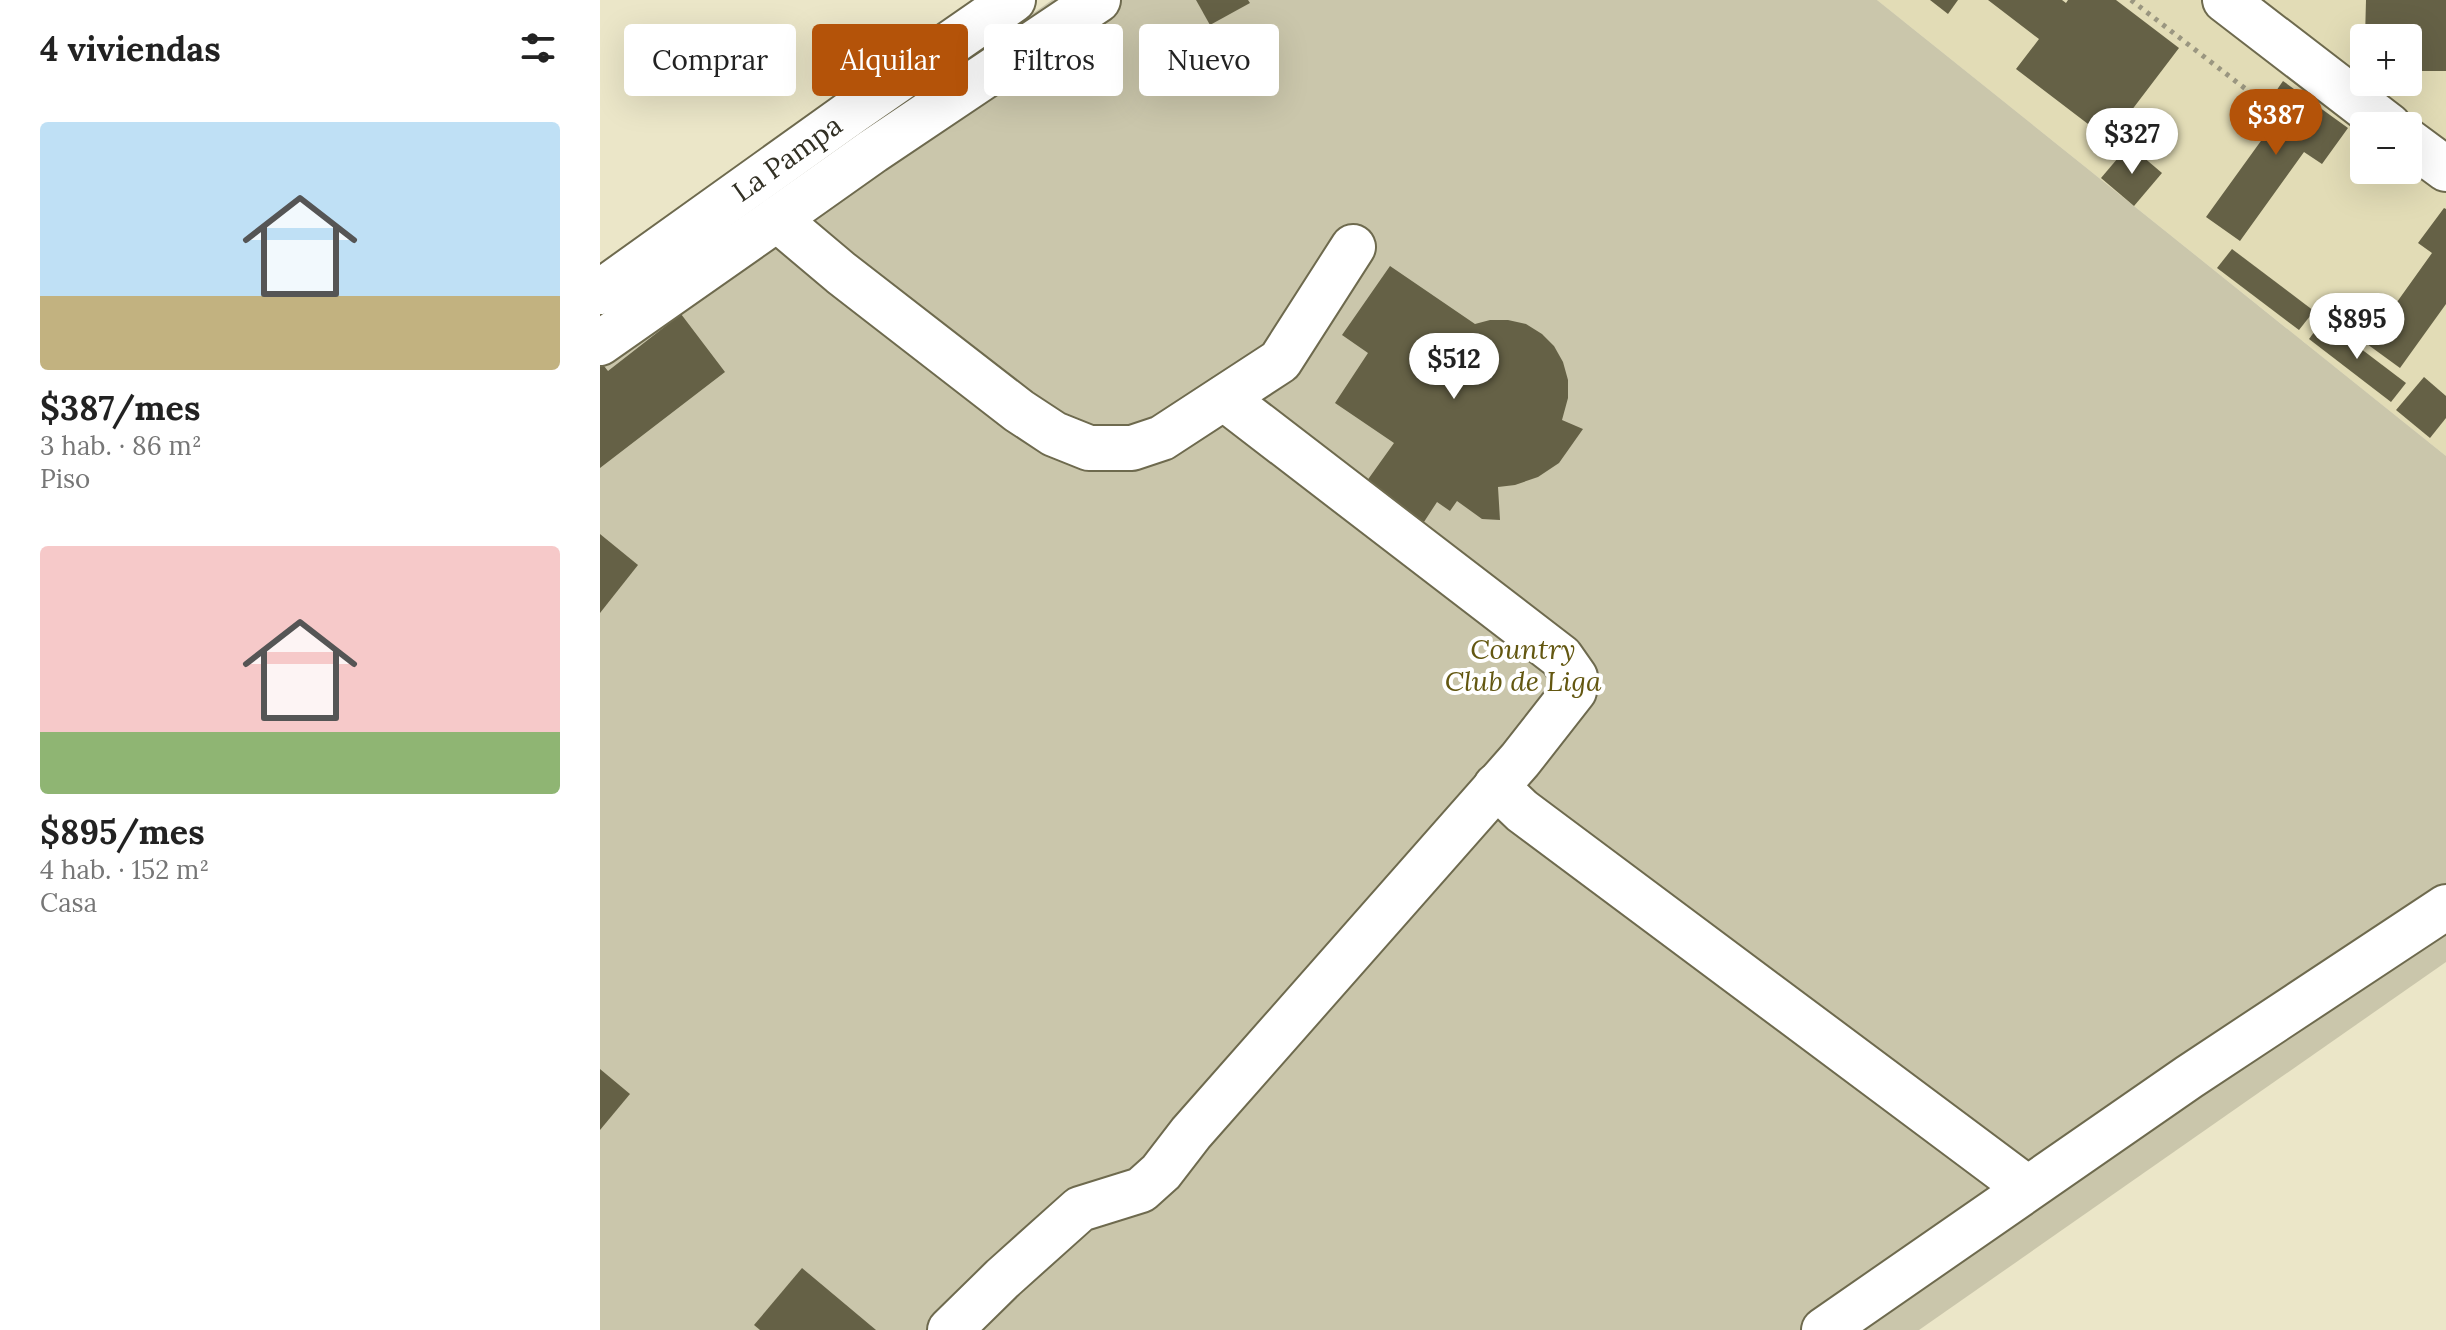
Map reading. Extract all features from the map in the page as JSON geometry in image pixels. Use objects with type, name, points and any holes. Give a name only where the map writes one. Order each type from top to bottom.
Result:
[{"type":"street","name":"La Pampa","points":[[600,292],[1013,0]]},
{"type":"street","points":[[600,343],[873,151],[1098,0]]},
{"type":"street","points":[[2225,0],[2371,112]]},
{"type":"street","points":[[2422,141],[2446,144]]},
{"type":"street","points":[[2422,151],[2446,169]]},
{"type":"street","points":[[777,219],[841,273],[1019,411],[1054,434],[1089,448],[1132,448],[1162,438],[1280,361],[1353,247]]},
{"type":"street","points":[[950,1330],[1080,1209],[1141,1190],[1161,1172],[1191,1133],[1496,786],[1574,691],[1575,677],[1561,657],[1224,398]]},
{"type":"street","points":[[1496,786],[1522,811],[2027,1188]]},
{"type":"street","points":[[1824,1330],[2027,1188],[2446,907]]},
{"type":"path","points":[[2131,0],[2256,97]]},
{"type":"shaded area","points":[[1877,0],[2446,0],[2446,456]]},
{"type":"green space","name":"Country Club de Liga","points":[[1052,0],[1877,0],[2446,456],[2446,962],[1919,1330],[600,1330],[600,318],[916,96],[968,96],[968,59],[984,48],[984,96],[1123,96],[1123,24],[1018,24]]},
{"type":"building","points":[[1196,0],[1248,0],[1250,3],[1212,24]]},
{"type":"building","points":[[1930,0],[1958,0],[1948,14]]},
{"type":"building","points":[[1988,0],[2062,0],[2066,3],[2068,0],[2116,0],[2179,48],[2109,140],[2016,69],[2039,39]]},
{"type":"building","points":[[2366,0],[2446,0],[2446,71],[2422,71],[2422,24],[2365,24]]},
{"type":"building","points":[[2283,81],[2348,128],[2322,164],[2304,152],[2240,241],[2206,217],[2271,127],[2258,117]]},
{"type":"building","points":[[2129,145],[2162,173],[2134,206],[2101,178]]},
{"type":"building","points":[[2444,208],[2446,304],[2400,368],[2367,344],[2432,253],[2418,243]]},
{"type":"building","points":[[2232,249],[2314,311],[2299,330],[2217,268]]},
{"type":"building","points":[[1390,266],[1475,324],[1508,320],[1526,324],[1554,346],[1563,362],[1568,380],[1568,398],[1562,420],[1583,429],[1559,463],[1538,477],[1498,487],[1500,520],[1482,519],[1457,501],[1450,511],[1437,502],[1422,525],[1364,485],[1394,443],[1335,403],[1368,353],[1342,335]]},
{"type":"building","points":[[681,314],[725,372],[600,468],[600,361],[608,371]]},
{"type":"building","points":[[2323,320],[2406,383],[2391,402],[2309,339]]},
{"type":"building","points":[[2424,377],[2446,396],[2446,418],[2430,438],[2396,410]]},
{"type":"building","points":[[600,534],[638,565],[600,613]]},
{"type":"building","points":[[600,1069],[630,1094],[600,1130]]},
{"type":"building","points":[[802,1268],[876,1330],[760,1330],[754,1325]]}]
